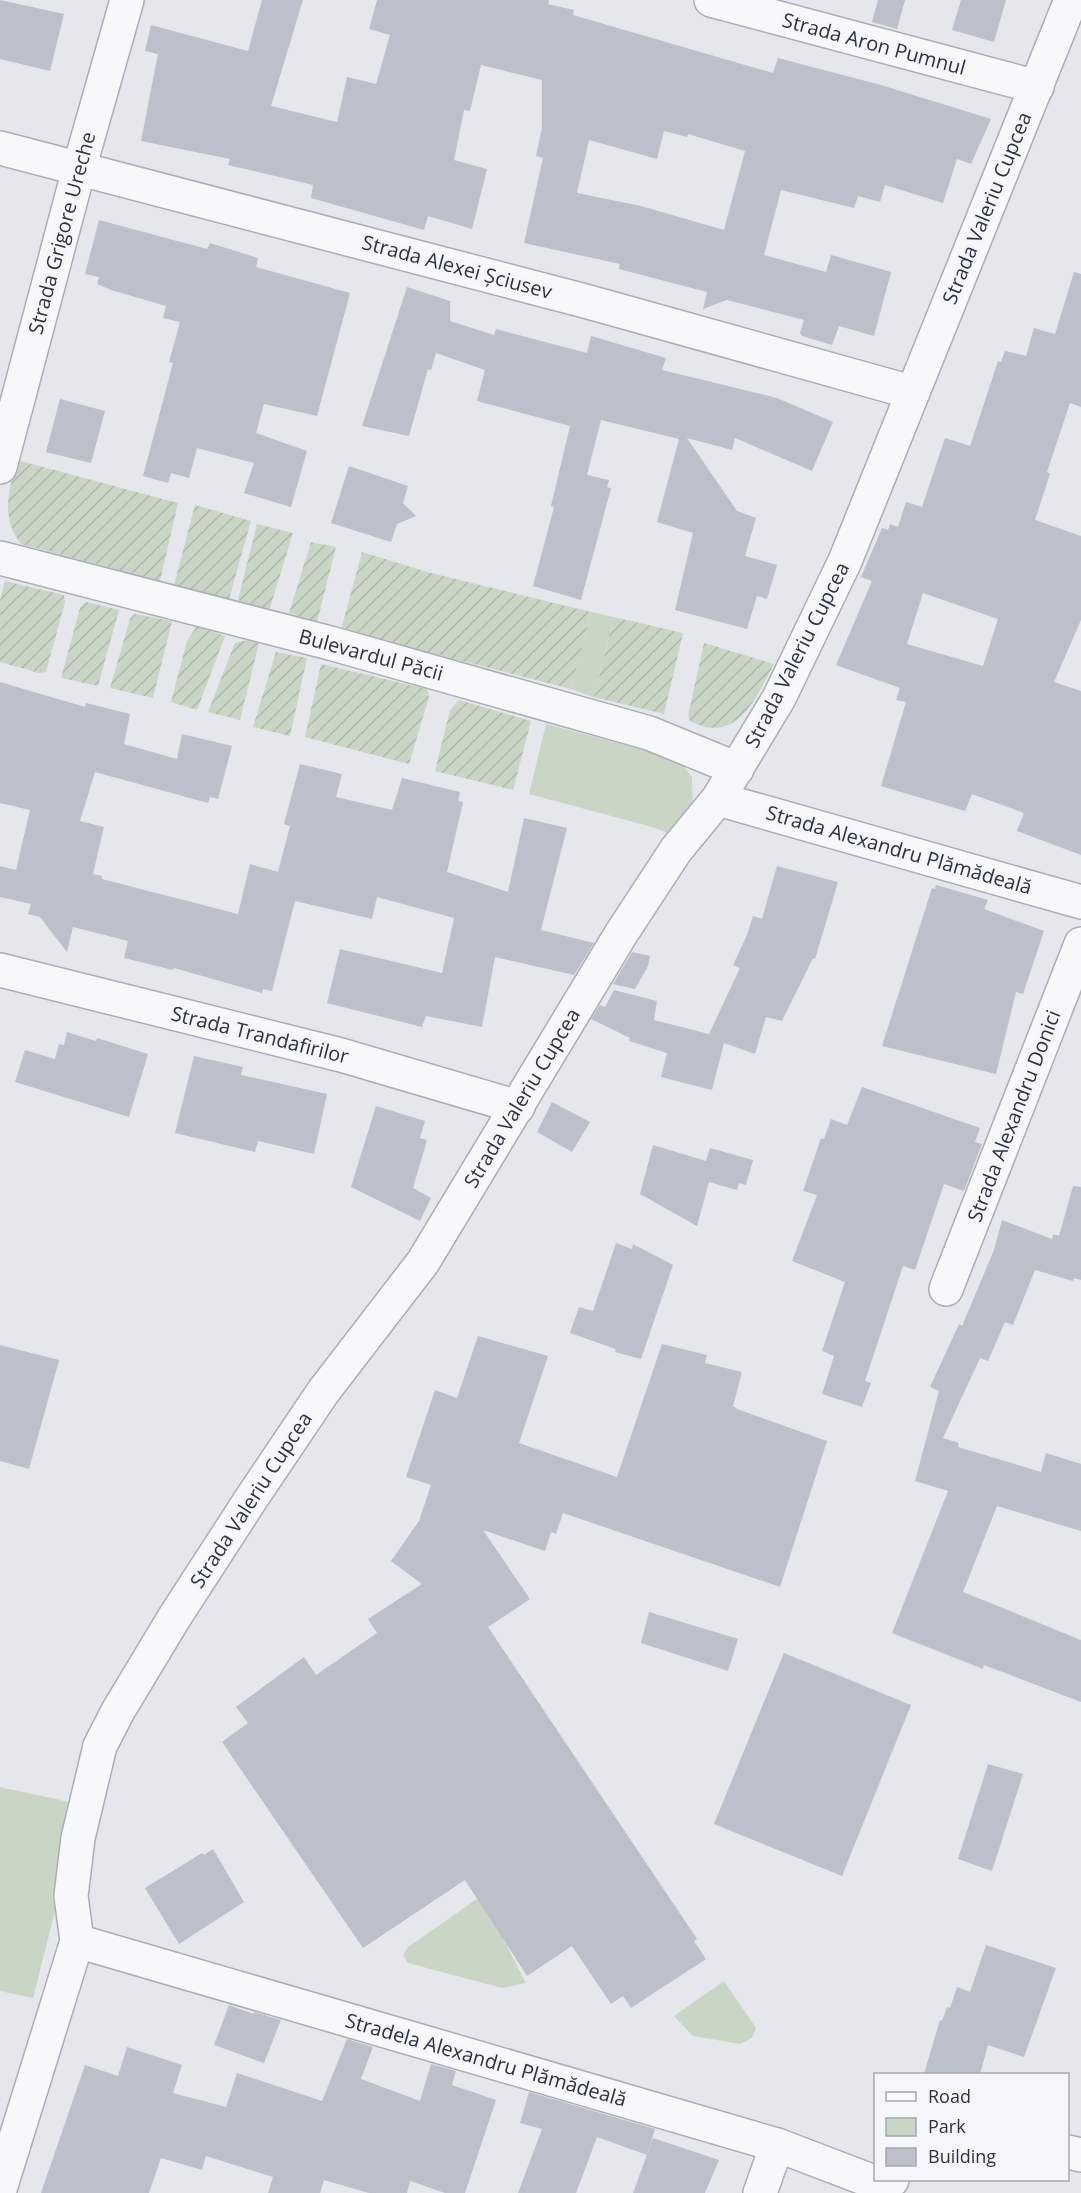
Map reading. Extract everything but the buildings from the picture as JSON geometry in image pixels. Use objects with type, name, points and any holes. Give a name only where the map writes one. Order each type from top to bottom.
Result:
[{"type":"street","name":"Strada Grigore Ureche","points":[[0,467],[79,169],[127,0]]},
{"type":"street","name":"Strada Aron Pumnul","points":[[711,0],[1037,87]]},
{"type":"street","name":"Strada Valeriu Cupcea","points":[[0,2189],[77,1941],[71,1896],[78,1838],[100,1746],[118,1711],[181,1608],[323,1392],[423,1262],[621,934],[676,850],[718,799],[779,698],[845,561],[1071,0]]},
{"type":"street","name":"Strada Alexei Șciusev","points":[[0,148],[585,301],[912,393]]},
{"type":"street","name":"Bulevardul Păcii","points":[[0,558],[330,643],[649,733],[737,769]]},
{"type":"street","name":"Strada Alexandru Plămădeală","points":[[718,799],[1081,902]]},
{"type":"street","name":"Strada Alexandru Donici","points":[[946,1289],[1081,944]]},
{"type":"street","name":"Strada Trandafirilor","points":[[0,970],[342,1055],[518,1107]]},
{"type":"street","name":"Stradela Alexandru Plămădeală","points":[[77,1941],[777,2145],[874,2182],[883,2181]]},
{"type":"street","points":[[760,2193],[777,2145]]},
{"type":"green space","points":[[17,460],[178,503],[160,581],[21,544],[14,534],[8,514],[9,493]]},
{"type":"green space","points":[[195,505],[251,521],[229,599],[174,585]]},
{"type":"green space","points":[[257,524],[293,533],[269,611],[238,600]]},
{"type":"green space","points":[[311,542],[336,547],[317,622],[289,613]]},
{"type":"green space","points":[[362,552],[431,573],[591,612],[571,689],[341,630]]},
{"type":"green space","points":[[5,581],[64,595],[65,602],[46,672],[39,673],[0,662],[0,600]]},
{"type":"green space","points":[[86,602],[119,610],[98,686],[61,678],[80,608]]},
{"type":"green space","points":[[591,612],[614,617],[594,697],[571,689]]},
{"type":"green space","points":[[134,614],[172,621],[153,698],[110,688],[130,619]]},
{"type":"green space","points":[[614,617],[683,633],[664,714],[594,697]]},
{"type":"green space","points":[[197,626],[225,636],[197,710],[171,702],[187,641]]},
{"type":"green space","points":[[248,640],[259,643],[240,720],[208,712],[235,643]]},
{"type":"green space","points":[[704,643],[774,664],[752,703],[743,714],[732,723],[720,727],[706,727],[690,721],[688,716]]},
{"type":"green space","points":[[276,652],[307,658],[290,736],[253,727]]},
{"type":"green space","points":[[321,664],[427,689],[429,697],[409,764],[305,737]]},
{"type":"green space","points":[[459,700],[531,721],[513,790],[435,771],[450,710]]},
{"type":"green space","points":[[546,724],[678,759],[692,777],[693,815],[673,835],[652,827],[529,794]]},
{"type":"green space","points":[[0,1787],[74,1803],[57,1903],[33,1998],[0,1991]]},
{"type":"green space","points":[[481,1896],[526,1983],[502,1988],[408,1963],[403,1955],[408,1947]]},
{"type":"green space","points":[[724,1981],[756,2028],[752,2038],[740,2044],[693,2036],[674,2016]]}]
